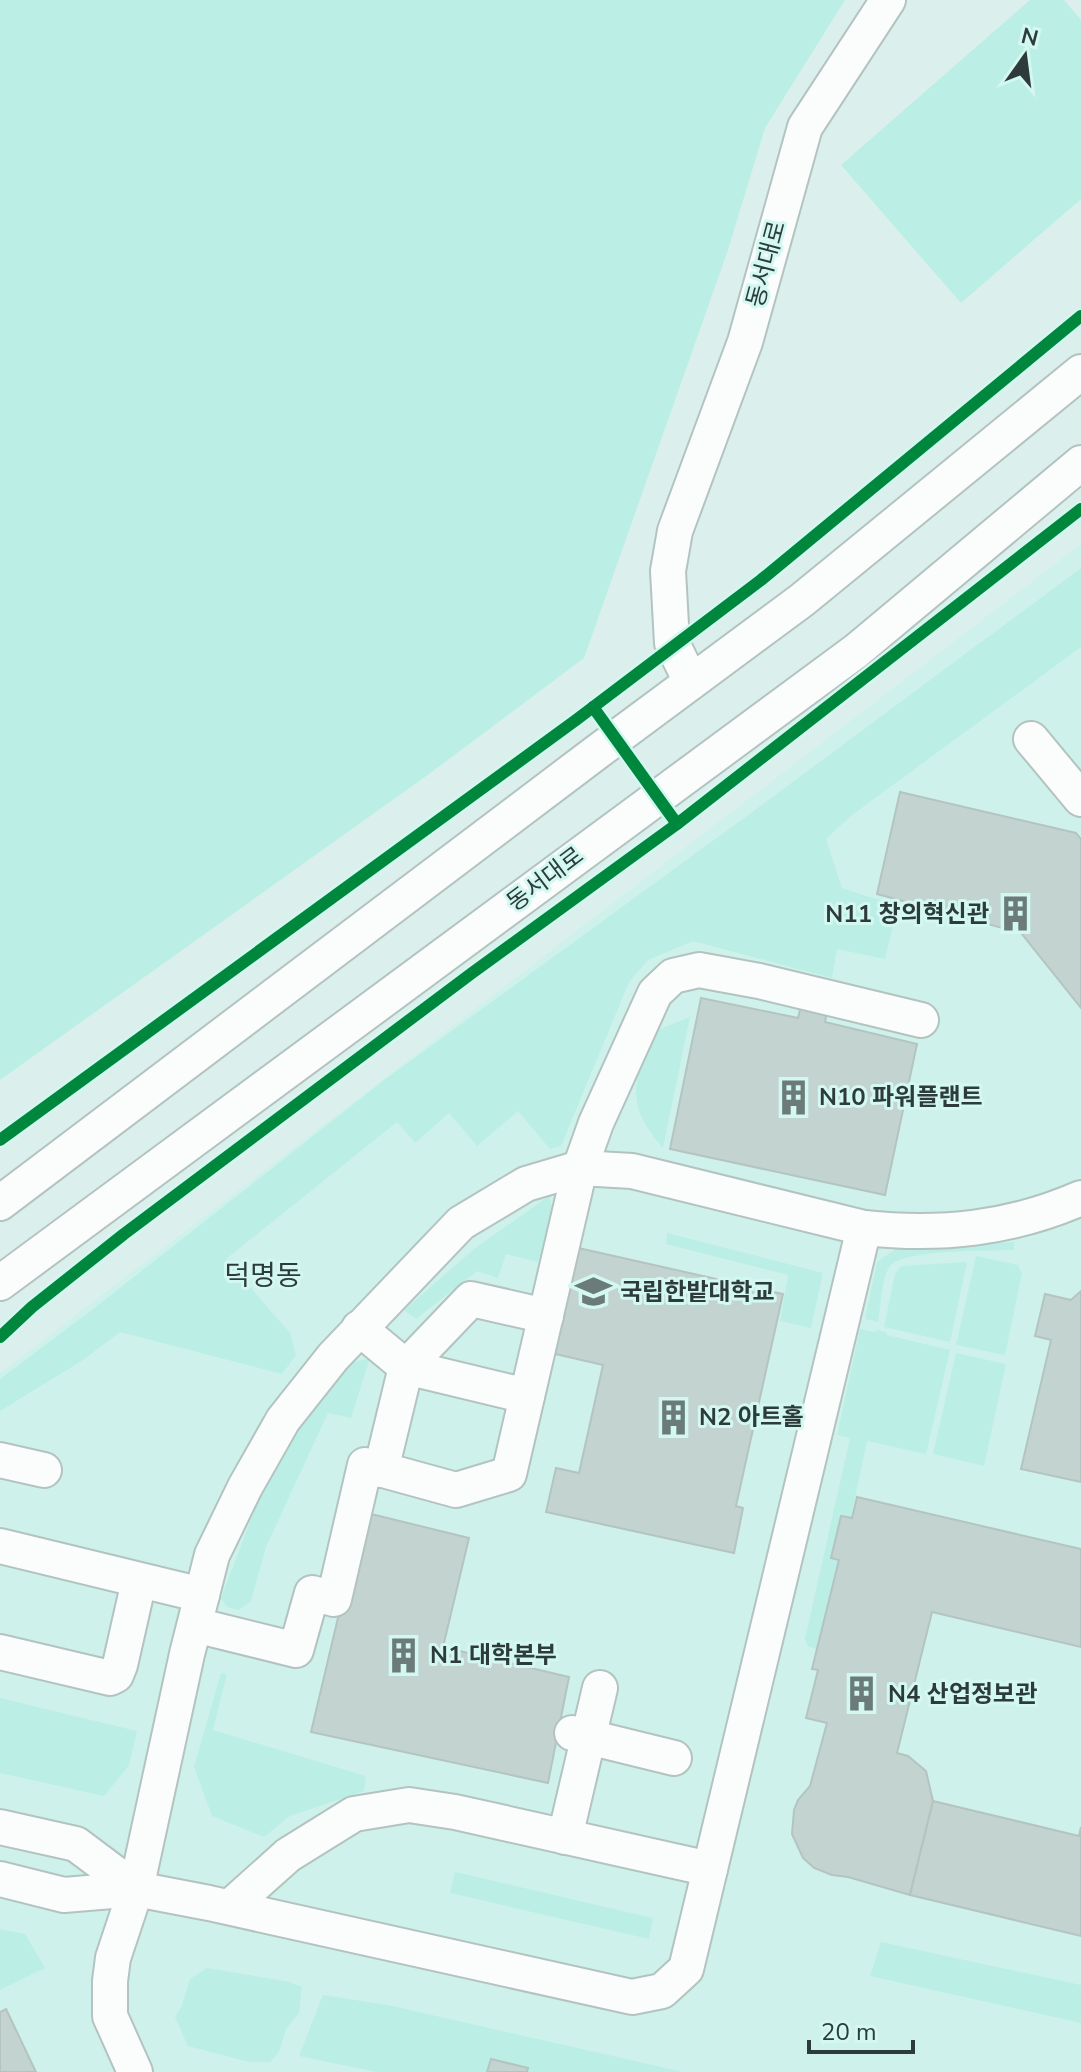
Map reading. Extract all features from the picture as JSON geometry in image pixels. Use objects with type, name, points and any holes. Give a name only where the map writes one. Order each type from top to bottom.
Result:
[{"type":"street","name":"동서대로","points":[[691,682],[672,643],[668,571],[675,531],[745,342],[805,127],[888,0]]},
{"type":"street","points":[[0,1203],[802,600],[1081,372]]},
{"type":"street","name":"동서대로","points":[[0,1283],[856,651],[1081,463]]},
{"type":"street","points":[[1031,739],[1081,799]]},
{"type":"street","points":[[0,1546],[139,1581],[199,1610],[296,1650],[312,1593],[334,1599],[365,1465],[456,1490],[509,1474],[580,1168],[596,1123],[655,993],[673,976],[699,970],[921,1020]]},
{"type":"street","points":[[135,2072],[110,2016],[113,1958],[136,1889],[212,1555],[245,1487],[283,1420],[359,1328],[461,1223],[526,1184],[580,1168],[632,1171],[864,1228],[899,1232],[952,1231],[1005,1224],[1081,1198]]},
{"type":"street","points":[[0,1879],[64,1895],[136,1889],[230,1907],[632,1997],[662,1991],[686,1969],[864,1228]]},
{"type":"street","points":[[381,1470],[406,1367],[471,1299],[546,1316]]},
{"type":"street","points":[[359,1328],[406,1367],[527,1396]]},
{"type":"street","points":[[0,1460],[44,1470]]},
{"type":"street","points":[[0,1652],[110,1678],[116,1675],[139,1581]]},
{"type":"street","points":[[565,1837],[580,1735],[600,1688]]},
{"type":"street","points":[[580,1735],[674,1758]]},
{"type":"street","points":[[230,1907],[288,1855],[354,1814],[409,1805],[455,1812],[710,1869]]},
{"type":"street","points":[[0,1827],[76,1844],[136,1889]]},
{"type":"shaded area","points":[[0,0],[845,0],[765,128],[728,250],[584,658],[429,774],[0,1080]]},
{"type":"shaded area","points":[[1030,0],[1064,0],[1081,20],[1081,199],[961,303],[841,165]]},
{"type":"shaded area","name":"국립한밭대학교","points":[[1081,544],[1081,2072],[0,2072],[0,1373]]},
{"type":"shaded area","points":[[1081,568],[1081,647],[852,815],[826,839],[842,888],[898,906],[885,959],[837,949],[832,978],[693,941],[648,960],[629,982],[561,1146],[550,1149],[518,1111],[477,1146],[449,1113],[415,1143],[397,1122],[226,1259],[290,1333],[296,1355],[282,1374],[120,1332],[83,1360],[0,1411],[0,1379],[387,1078]]},
{"type":"shaded area","points":[[690,1017],[663,1148],[642,1118],[636,1091],[638,1078],[655,1031]]},
{"type":"shaded area","points":[[549,1196],[553,1211],[538,1262],[506,1254],[498,1278],[477,1271],[416,1319],[404,1310],[474,1249]]},
{"type":"shaded area","points":[[667,1233],[823,1273],[811,1328],[780,1321],[788,1275],[666,1244]]},
{"type":"shaded area","points":[[1014,1242],[1014,1250],[929,1254],[898,1260],[890,1266],[885,1278],[878,1322],[865,1319],[877,1262],[897,1248]]},
{"type":"shaded area","points":[[976,1256],[1018,1265],[1022,1273],[1005,1355],[956,1345]]},
{"type":"shaded area","points":[[967,1262],[950,1342],[884,1327],[895,1274],[901,1266]]},
{"type":"shaded area","points":[[860,1329],[886,1332],[887,1335],[950,1350],[926,1454],[867,1441],[824,1644],[819,1650],[808,1646],[805,1639],[850,1438],[837,1435]]},
{"type":"shaded area","points":[[956,1353],[1006,1364],[984,1466],[933,1454]]},
{"type":"shaded area","points":[[370,1358],[351,1418],[328,1413],[266,1547],[251,1601],[239,1610],[227,1607],[221,1598],[270,1469],[292,1432],[346,1364]]},
{"type":"shaded area","points":[[221,1673],[227,1674],[213,1730],[366,1776],[364,1791],[290,1816],[264,1837],[212,1816],[194,1767]]},
{"type":"shaded area","points":[[0,1698],[137,1731],[129,1765],[104,1796],[0,1773]]},
{"type":"shaded area","points":[[455,1872],[653,1918],[649,1939],[450,1893]]},
{"type":"shaded area","points":[[0,1929],[25,1934],[45,1968],[0,1990]]},
{"type":"shaded area","points":[[881,1942],[1081,1985],[1081,2023],[870,1976]]},
{"type":"shaded area","points":[[207,1968],[290,1982],[302,1987],[299,2013],[286,2029],[279,2052],[270,2062],[249,2062],[188,2046],[175,2017],[190,1979]]},
{"type":"shaded area","points":[[323,1995],[388,2005],[683,2072],[376,2072],[299,2056]]},
{"type":"building","name":"N11 창의혁신관","points":[[900,792],[1076,833],[1081,839],[1081,1008],[1021,933],[877,894]]},
{"type":"building","name":"N10 파워플랜트","points":[[701,998],[798,1018],[801,1006],[827,1012],[825,1022],[917,1044],[885,1195],[670,1149]]},
{"type":"building","name":"N2 아트홀","points":[[574,1247],[783,1294],[736,1506],[743,1508],[734,1553],[546,1512],[556,1468],[579,1473],[603,1365],[551,1353]]},
{"type":"building","points":[[1081,1291],[1081,1482],[1021,1469],[1051,1340],[1035,1336],[1045,1294],[1071,1300]]},
{"type":"building","name":"N4 산업정보관","points":[[857,1497],[1081,1549],[1081,1647],[932,1612],[897,1753],[908,1756],[926,1771],[933,1801],[910,1895],[814,1868],[803,1858],[792,1834],[794,1810],[810,1786],[827,1723],[806,1718],[818,1670],[812,1669],[839,1560],[831,1558],[841,1516],[852,1518]]},
{"type":"building","name":"N1 대학본부","points":[[363,1512],[469,1538],[443,1647],[569,1677],[548,1783],[311,1732]]},
{"type":"building","points":[[933,1801],[1079,1836],[1081,1827],[1081,1936],[910,1895]]},
{"type":"building","points":[[6,2009],[36,2072],[0,2072],[0,2012]]},
{"type":"building","points":[[491,2059],[528,2068],[527,2072],[487,2072]]},
{"type":"cycle path","points":[[0,1140],[576,720],[761,580],[1081,316]]},
{"type":"cycle path","points":[[0,1337],[32,1307],[124,1234],[472,973],[677,824],[1081,509]]},
{"type":"cycle path","points":[[593,707],[677,824]]},
{"type":"place","name":"N11 창의혁신관","points":[[1015,914]]},
{"type":"place","name":"N10 파워플랜트","points":[[793,1097]]},
{"type":"place","name":"국립한밭대학교","points":[[594,1292]]},
{"type":"place","name":"N2 아트홀","points":[[673,1417]]},
{"type":"place","name":"N1 대학본부","points":[[404,1655]]},
{"type":"place","name":"N4 산업정보관","points":[[862,1694]]},
{"type":"district","name":"덕명동","points":[[263,1275]]}]
